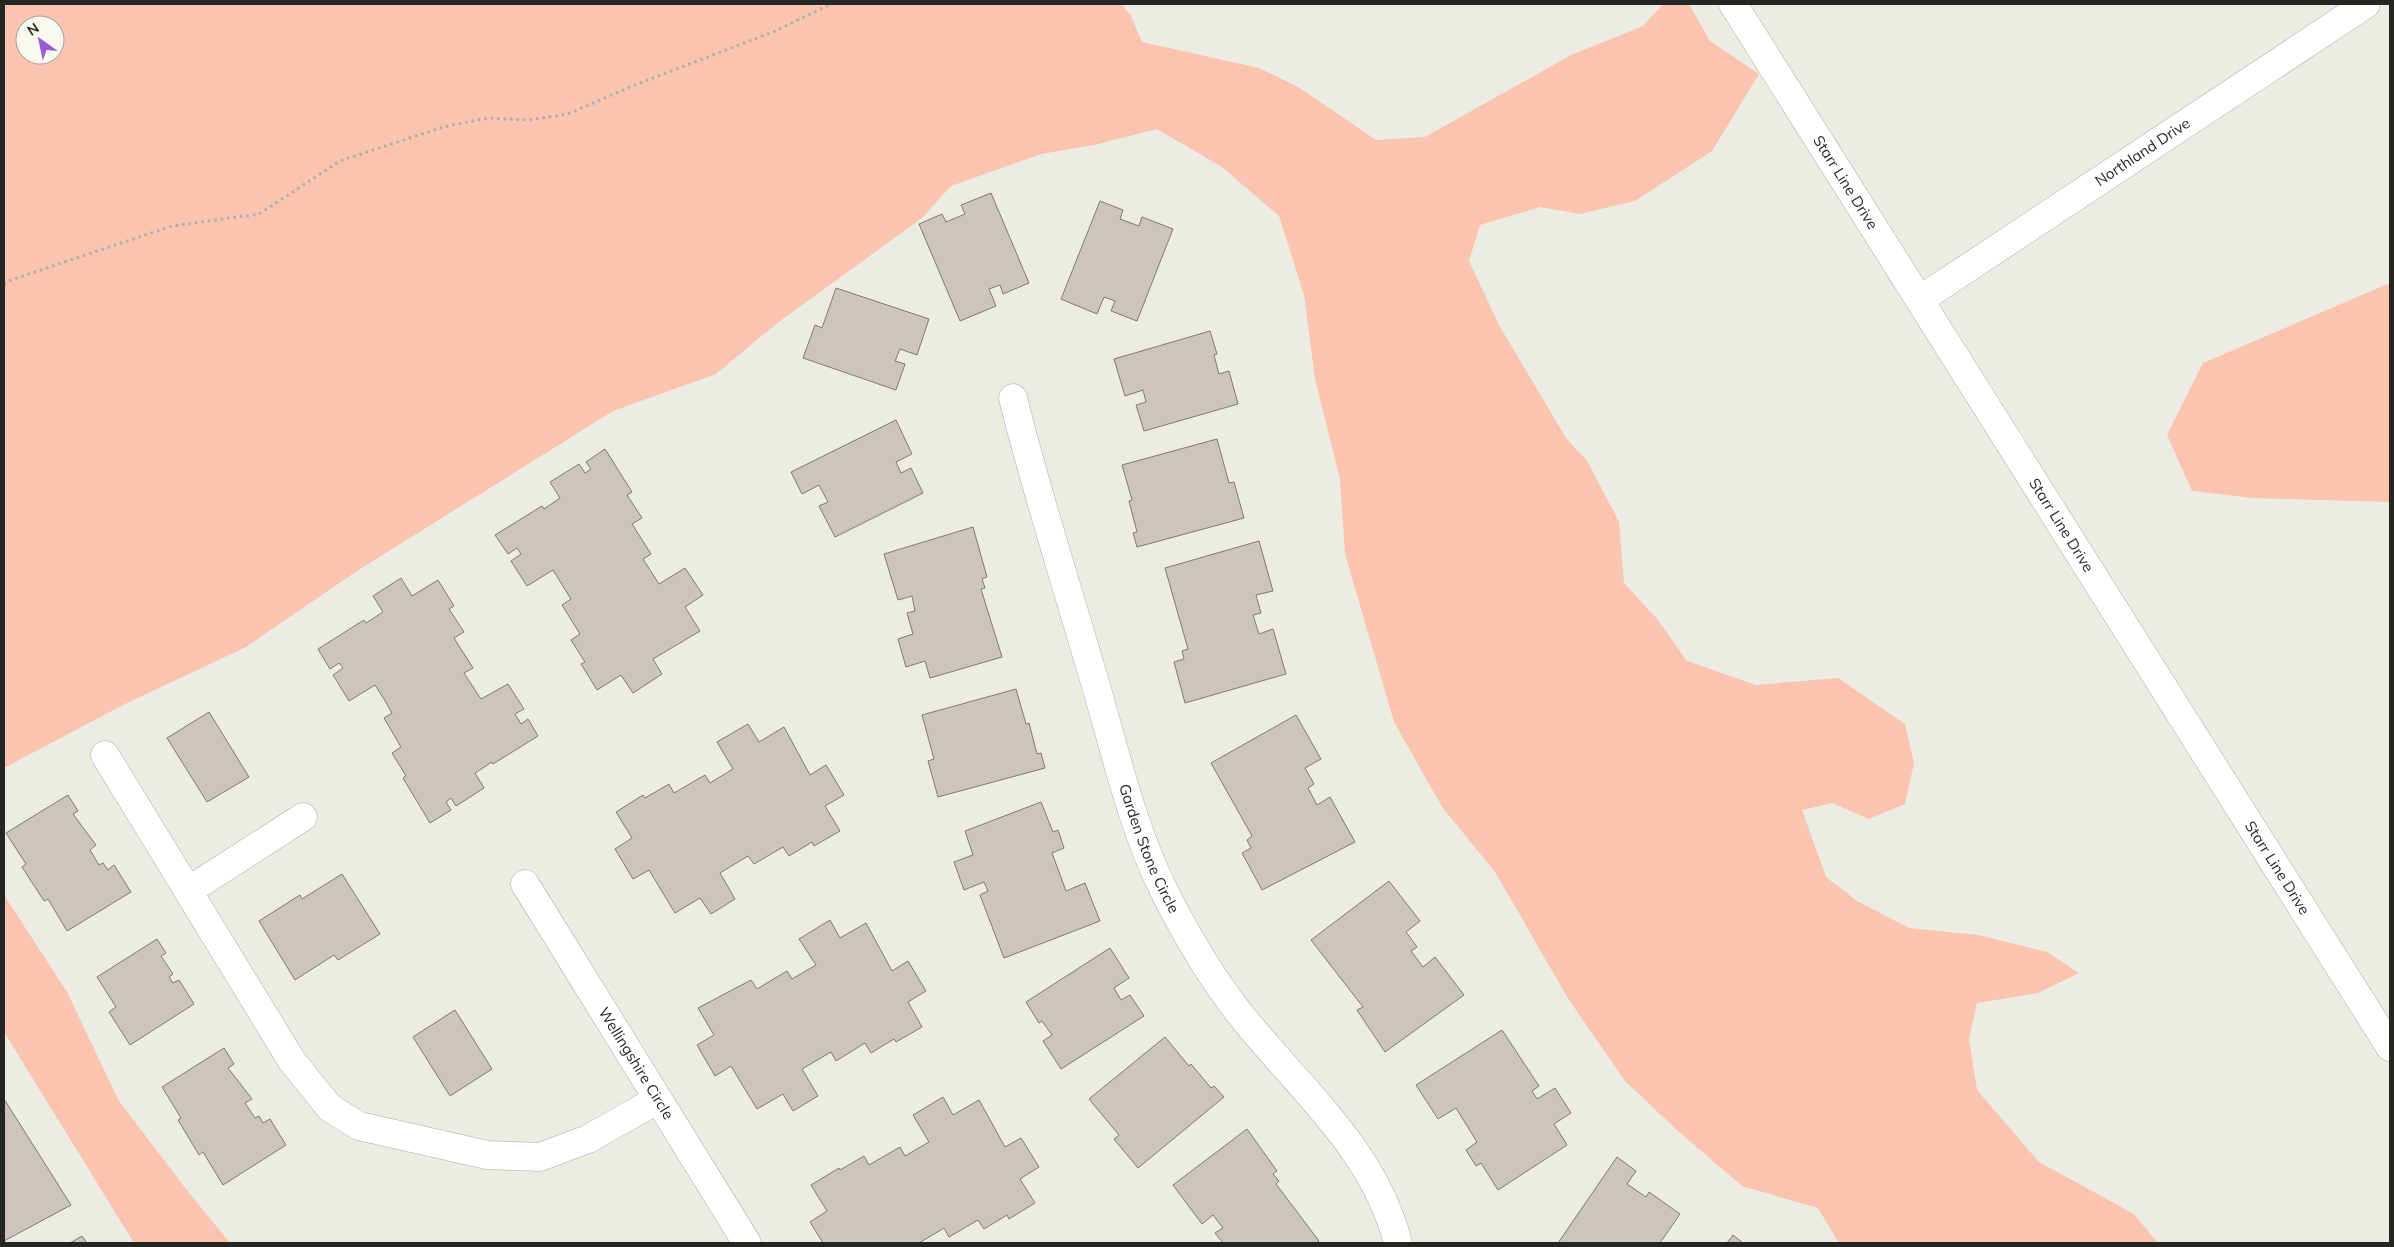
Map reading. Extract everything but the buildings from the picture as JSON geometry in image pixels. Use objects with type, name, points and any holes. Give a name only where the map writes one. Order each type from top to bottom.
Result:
[{"type":"street","name":"Starr Line Drive","points":[[1733,4],[1920,299],[2216,774],[2390,1047]]},
{"type":"street","name":"Northland Drive","points":[[1920,299],[2366,4]]},
{"type":"street","name":"Garden Stone Circle","points":[[1013,398],[1132,811],[1166,895],[1204,961],[1244,1018],[1339,1127],[1354,1149],[1381,1196],[1398,1243]]},
{"type":"street","points":[[104,756],[296,1068],[330,1108],[359,1126],[487,1155],[540,1157],[588,1139],[657,1100]]},
{"type":"street","points":[[188,891],[303,817]]},
{"type":"street","name":"Wellingshire Circle","points":[[525,884],[747,1243]]},
{"type":"path","points":[[4,285],[11,280],[172,226],[259,214],[340,161],[443,127],[488,118],[528,120],[568,114],[632,86],[772,32],[831,4]]},
{"type":"shaded area","points":[[4,4],[1122,4],[1131,16],[1142,42],[1259,68],[1300,88],[1376,140],[1425,137],[1571,55],[1643,26],[1663,4],[1689,4],[1710,41],[1759,74],[1712,151],[1635,201],[1580,214],[1540,207],[1480,225],[1469,261],[1500,327],[1566,438],[1588,462],[1619,522],[1624,583],[1658,620],[1687,661],[1756,685],[1838,678],[1905,724],[1914,763],[1905,804],[1869,819],[1832,803],[1802,810],[1826,877],[1857,901],[1909,928],[1978,935],[2047,952],[2079,973],[2038,993],[1977,1003],[1969,1039],[1977,1090],[2039,1162],[2134,1214],[2158,1243],[1839,1243],[1818,1208],[1742,1186],[1679,1132],[1625,1081],[1569,1000],[1495,872],[1442,807],[1394,722],[1345,554],[1340,479],[1315,379],[1304,295],[1279,216],[1222,167],[1157,129],[1094,145],[1041,154],[951,186],[922,218],[776,324],[716,374],[613,411],[357,571],[246,647],[123,705],[4,768]]},
{"type":"shaded area","points":[[2390,283],[2390,502],[2253,498],[2192,491],[2167,435],[2203,363]]},
{"type":"shaded area","points":[[4,895],[67,992],[119,1101],[230,1243],[134,1243],[4,1032]]}]
